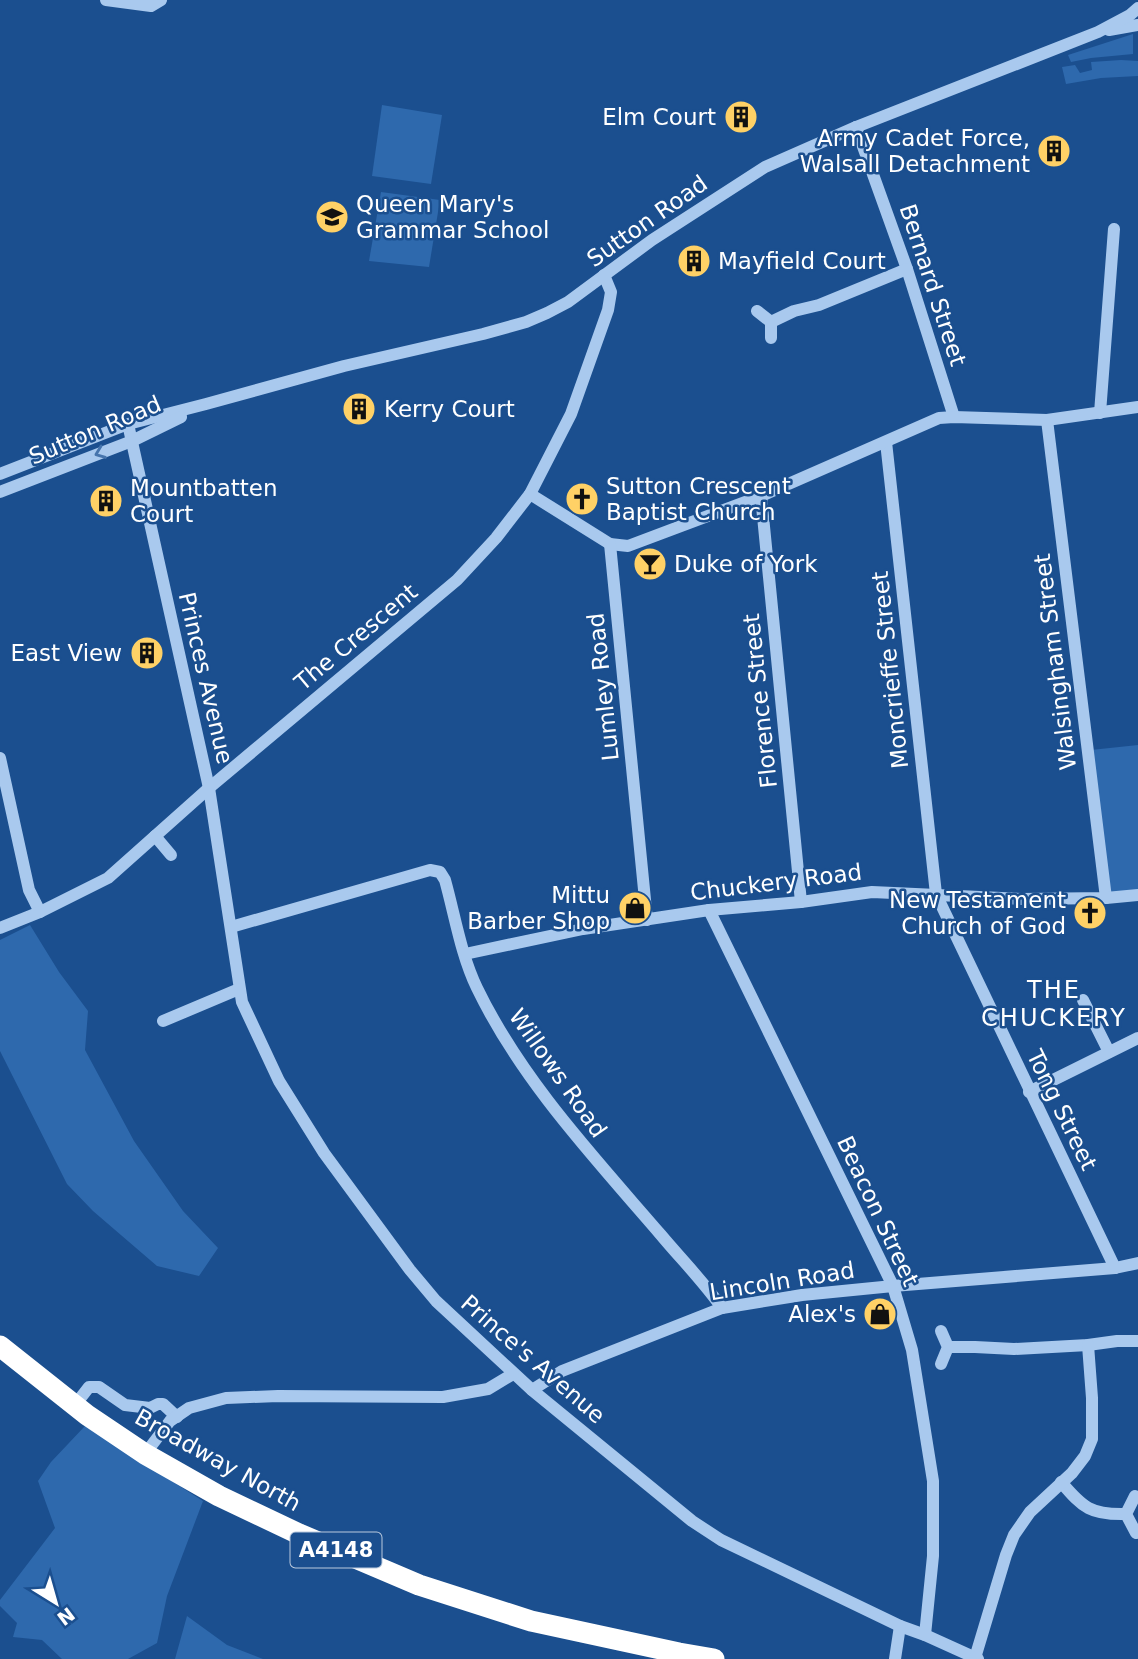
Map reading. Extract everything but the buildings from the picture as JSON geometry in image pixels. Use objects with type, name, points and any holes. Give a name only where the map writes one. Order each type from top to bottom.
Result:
[{"type":"highway","name":"Broadway North","points":[[0,1346],[75,1405],[145,1454],[219,1496],[299,1534],[419,1585],[531,1621],[715,1659]]},
{"type":"street","points":[[106,0],[151,6],[161,0]]},
{"type":"street","name":"Sutton Road","points":[[0,474],[128,424],[344,366],[526,322],[568,302],[662,233],[765,167],[856,127],[1098,32],[1138,8]]},
{"type":"street","name":"Sutton Road","points":[[1098,32],[1138,25]]},
{"type":"street","name":"Bernard Street","points":[[856,127],[907,269],[954,417]]},
{"type":"street","points":[[1100,413],[1114,229]]},
{"type":"street","points":[[771,322],[907,269]]},
{"type":"street","name":"The Crescent","points":[[0,928],[40,912],[108,878],[209,788],[457,580],[496,538],[530,494],[571,414],[608,310],[611,292],[604,275]]},
{"type":"street","points":[[757,312],[771,322]]},
{"type":"street","points":[[771,322],[771,338]]},
{"type":"street","name":"Sutton Road","points":[[0,492],[132,441],[206,404]]},
{"type":"street","points":[[530,494],[610,544],[628,546],[761,496],[939,418],[1047,420],[1138,407]]},
{"type":"street","name":"Walsingham Street","points":[[1047,420],[1106,898]]},
{"type":"street","name":"Princes Avenue","points":[[128,424],[209,788],[231,927]]},
{"type":"street","name":"Moncrieffe Street","points":[[886,442],[936,894]]},
{"type":"street","name":"Florence Street","points":[[761,496],[802,902]]},
{"type":"street","name":"Lumley Road","points":[[610,544],[647,920]]},
{"type":"street","points":[[0,758],[29,890],[40,912]]},
{"type":"street","points":[[155,836],[171,855]]},
{"type":"street","name":"Willows Road","points":[[231,927],[430,870],[440,872],[445,880],[476,985],[505,1040],[585,1148],[722,1308]]},
{"type":"street","name":"Chuckery Road","points":[[465,954],[583,929],[709,910],[802,902],[872,892],[1021,899],[1138,895]]},
{"type":"street","name":"Tong Street","points":[[936,894],[1115,1268]]},
{"type":"street","name":"Beacon Street","points":[[709,910],[893,1286],[912,1350],[933,1480],[933,1556],[925,1635]]},
{"type":"street","name":"Prince's Avenue","points":[[231,927],[242,1002],[279,1081],[324,1153],[436,1301],[513,1374],[692,1521],[721,1540],[900,1626],[977,1658]]},
{"type":"street","points":[[163,1021],[239,989]]},
{"type":"street","points":[[1083,1000],[1109,1052]]},
{"type":"street","points":[[1029,1091],[1138,1038]]},
{"type":"street","name":"Lincoln Road","points":[[532,1390],[562,1371],[722,1308],[802,1295],[1138,1264]]},
{"type":"street","points":[[941,1331],[948,1347],[941,1364]]},
{"type":"street","points":[[948,1347],[1014,1349],[1138,1340]]},
{"type":"street","points":[[977,1658],[1014,1535],[1030,1512],[1072,1473],[1085,1456],[1092,1439],[1088,1345]]},
{"type":"street","points":[[145,1454],[170,1421],[189,1408],[234,1397],[443,1397],[488,1390],[513,1374]]},
{"type":"street","points":[[75,1405],[89,1387],[99,1387],[125,1405],[150,1408],[163,1404],[177,1417]]},
{"type":"street","points":[[1061,1482],[1076,1500],[1093,1512],[1126,1514]]},
{"type":"street","points":[[1126,1514],[1135,1496]]},
{"type":"street","points":[[1126,1514],[1136,1533]]},
{"type":"street","points":[[895,1659],[900,1626]]},
{"type":"shaded area","points":[[1133,34],[1133,54],[1071,62],[1068,55]]},
{"type":"shaded area","points":[[1138,61],[1138,76],[1066,84],[1062,67],[1075,65],[1080,73],[1092,70],[1091,62]]},
{"type":"shaded area","points":[[382,105],[442,115],[431,184],[372,176]]},
{"type":"shaded area","points":[[381,192],[440,200],[429,267],[369,261]]},
{"type":"shaded area","points":[[1138,745],[1138,890],[1109,895],[1091,750]]},
{"type":"shaded area","points":[[30,925],[59,972],[88,1011],[85,1050],[134,1141],[183,1211],[218,1248],[199,1276],[157,1266],[93,1211],[67,1184],[0,1051],[0,940]]},
{"type":"shaded area","points":[[85,1426],[203,1501],[167,1596],[157,1643],[128,1659],[62,1659],[42,1640],[13,1637],[17,1623],[0,1606],[0,1600],[55,1528],[38,1481],[51,1462]]},
{"type":"shaded area","points":[[187,1616],[227,1645],[263,1659],[175,1659]]},
{"type":"place","name":"Elm Court","points":[[741,117]]},
{"type":"place","name":"Army Cadet Force, Walsall Detachment","points":[[1054,151]]},
{"type":"place","name":"Queen Mary's Grammar School","points":[[332,217]]},
{"type":"place","name":"Mayfield Court","points":[[694,261]]},
{"type":"place","name":"Kerry Court","points":[[359,409]]},
{"type":"place","name":"Sutton Crescent Baptist Church","points":[[582,499]]},
{"type":"place","name":"Mountbatten Court","points":[[106,501]]},
{"type":"place","name":"Duke of York","points":[[650,564]]},
{"type":"place","name":"East View","points":[[147,653]]},
{"type":"place","name":"Mittu Barber Shop","points":[[635,908]]},
{"type":"place","name":"New Testament Church of God","points":[[1090,913]]},
{"type":"place","name":"Alex's","points":[[880,1314]]},
{"type":"district","name":"THE CHUCKERY","points":[[1054,1004]]}]
